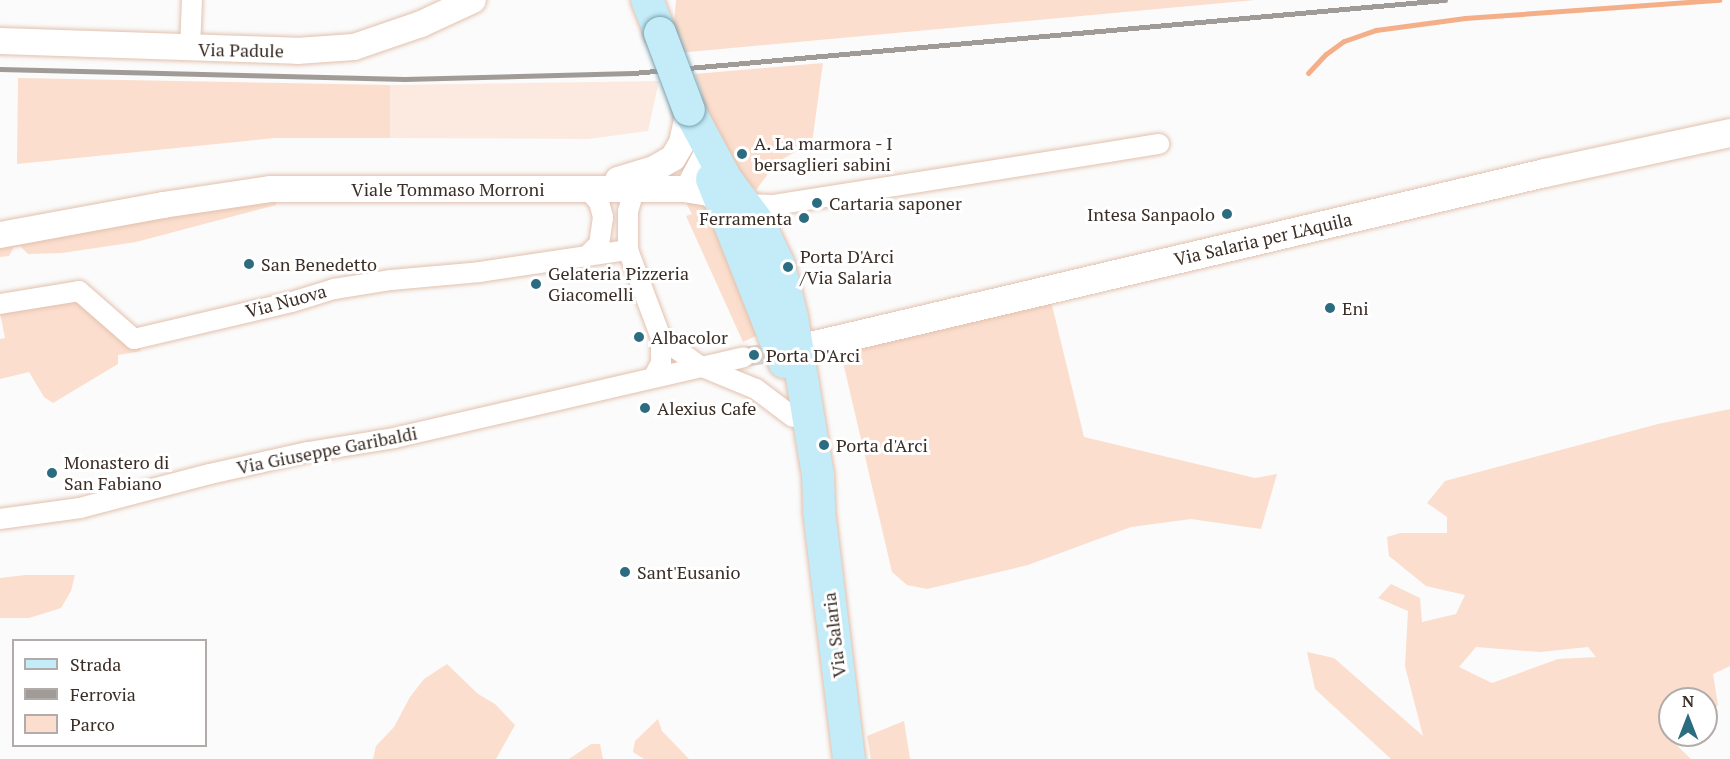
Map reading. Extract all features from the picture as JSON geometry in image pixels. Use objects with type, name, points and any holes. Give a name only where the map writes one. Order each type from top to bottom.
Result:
[{"type":"main road","points":[[647,0],[689,110],[704,159],[748,217],[782,357]]},
{"type":"main road","points":[[660,33],[661,0]]},
{"type":"main road","points":[[689,110],[726,179],[779,266],[785,291],[782,357]]},
{"type":"main road","name":"Via Salaria per L'Aquila","points":[[782,357],[840,337],[1545,173],[1730,134]]},
{"type":"main road","points":[[785,291],[810,322],[827,333],[840,337]]},
{"type":"main road","name":"Via Salaria","points":[[782,357],[793,417],[819,511]]},
{"type":"main road","name":"Via Salaria","points":[[782,357],[818,475],[819,511],[849,759]]},
{"type":"street","points":[[190,49],[192,0]]},
{"type":"street","name":"Via Padule","points":[[0,41],[297,51],[354,47],[421,24],[473,0]]},
{"type":"street","points":[[587,256],[599,244],[603,217],[599,202],[591,188],[654,169],[673,158],[682,143],[689,110]]},
{"type":"street","points":[[748,217],[759,206],[1159,144]]},
{"type":"street","points":[[688,189],[704,159]]},
{"type":"street","points":[[635,187],[628,211],[628,250],[661,338],[661,363],[654,376]]},
{"type":"street","name":"Viale Tommaso Morroni","points":[[0,235],[163,205],[270,189],[635,187],[688,189],[709,193],[748,217]]},
{"type":"street","points":[[748,217],[773,222],[796,200]]},
{"type":"street","name":"Via Nuova","points":[[0,304],[79,291],[134,339],[292,302],[334,289],[391,280],[480,272],[628,250]]},
{"type":"street","points":[[661,338],[700,366],[756,389],[793,417]]},
{"type":"street","name":"Via Giuseppe Garibaldi","points":[[0,519],[80,508],[210,474],[308,452],[394,438],[744,357]]},
{"type":"shaded area","points":[[659,81],[648,131],[588,139],[390,138],[390,85]]},
{"type":"green space","points":[[676,0],[1255,0],[678,53],[674,24]]},
{"type":"green space","points":[[823,63],[812,143],[777,162],[756,190],[725,164],[695,74]]},
{"type":"green space","points":[[18,78],[390,85],[390,138],[275,138],[17,164]]},
{"type":"green space","points":[[276,198],[276,205],[136,242],[62,253],[28,254],[20,246],[14,247],[9,256],[0,257],[0,247]]},
{"type":"green space","points":[[686,203],[697,203],[710,209],[758,335],[743,342],[686,216],[692,214]]},
{"type":"green space","points":[[79,291],[134,339],[141,351],[118,355],[118,364],[53,403],[44,397],[29,372],[0,379],[0,339],[5,338],[0,313]]},
{"type":"green space","points":[[1051,301],[1084,437],[1255,478],[1277,474],[1261,529],[1191,519],[1131,527],[1028,565],[927,589],[907,585],[892,572],[839,345]]},
{"type":"green space","points":[[1730,409],[1730,666],[1713,674],[1715,687],[1658,687],[1658,747],[1679,747],[1691,759],[1391,759],[1315,689],[1307,652],[1334,658],[1423,736],[1405,666],[1408,611],[1378,598],[1391,584],[1420,598],[1422,622],[1456,614],[1465,595],[1426,586],[1389,556],[1387,537],[1400,533],[1447,533],[1447,517],[1427,503],[1445,481],[1658,424]],"holes":[[[1476,647],[1540,652],[1588,647],[1596,657],[1558,659],[1492,683],[1459,667]]]},
{"type":"green space","points":[[25,575],[75,575],[71,591],[61,608],[29,618],[0,618],[0,578]]},
{"type":"green space","points":[[447,664],[478,694],[495,704],[515,725],[496,759],[373,759],[376,746],[394,727],[410,697],[424,679]]},
{"type":"green space","points":[[658,719],[662,731],[689,759],[644,759],[633,752],[635,741]]},
{"type":"green space","points":[[904,721],[910,759],[871,759],[867,736]]},
{"type":"green space","points":[[591,744],[600,744],[603,759],[569,759]]},
{"type":"waterway","points":[[1308,73],[1326,54],[1344,41],[1376,30],[1465,18],[1719,0]]},
{"type":"tunnel","points":[[744,357],[764,354]]},
{"type":"railway","points":[[0,69],[405,79],[633,73],[1445,0]]},
{"type":"place","name":"A. La marmora - I bersaglieri sabini","points":[[742,154]]},
{"type":"place","name":"Cartaria saponer","points":[[817,203]]},
{"type":"place","name":"Intesa Sanpaolo","points":[[1227,214]]},
{"type":"place","name":"Ferramenta","points":[[804,218]]},
{"type":"place","name":"San Benedetto","points":[[249,264]]},
{"type":"place","name":"Porta D'Arci /Via Salaria","points":[[788,267]]},
{"type":"place","name":"Gelateria Pizzeria Giacomelli","points":[[536,284]]},
{"type":"place","name":"Eni","points":[[1330,308]]},
{"type":"place","name":"Albacolor","points":[[639,337]]},
{"type":"place","name":"Porta D'Arci","points":[[754,355]]},
{"type":"place","name":"Alexius Cafe","points":[[645,408]]},
{"type":"place","name":"Porta d'Arci","points":[[824,445]]},
{"type":"place","name":"Monastero di San Fabiano","points":[[52,473]]},
{"type":"place","name":"Sant'Eusanio","points":[[625,572]]}]
